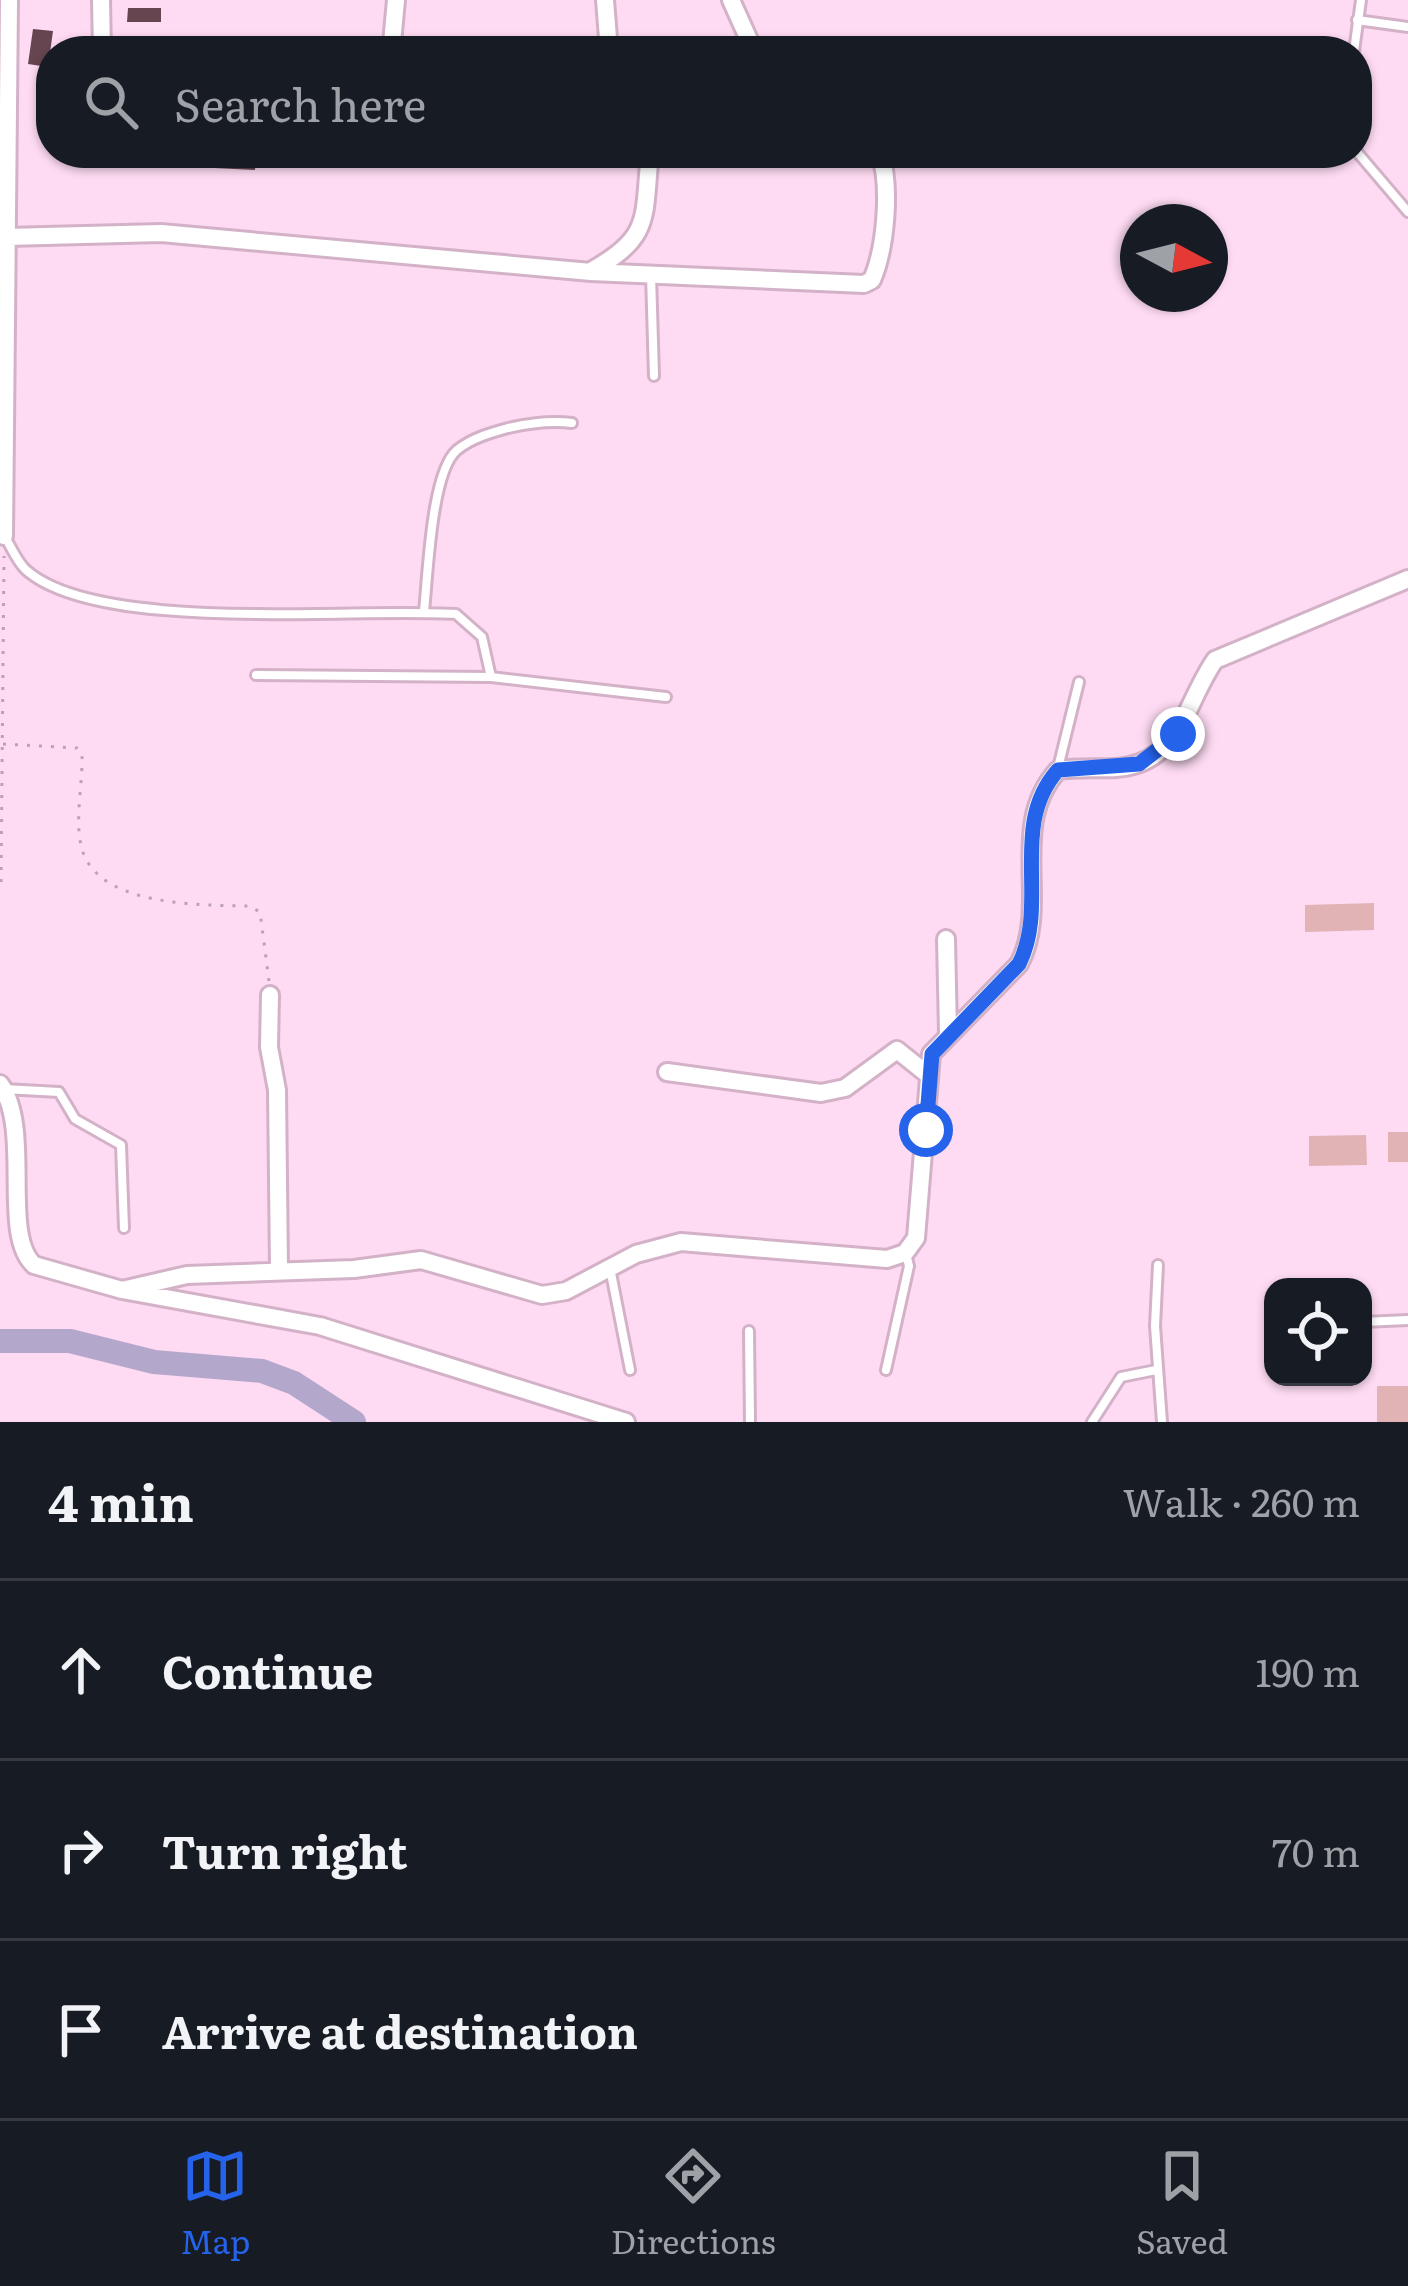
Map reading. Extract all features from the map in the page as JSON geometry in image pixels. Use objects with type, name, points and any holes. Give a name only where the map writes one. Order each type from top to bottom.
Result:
[{"type":"street","points":[[4,536],[4,64],[9,0]]},
{"type":"street","points":[[101,0],[102,36]]},
{"type":"street","points":[[393,36],[396,0]]},
{"type":"street","points":[[605,0],[608,36]]},
{"type":"street","points":[[731,0],[747,36]]},
{"type":"street","points":[[591,272],[622,254],[641,228],[648,168]]},
{"type":"street","points":[[7,237],[161,233],[591,272],[864,284],[872,280],[879,255],[883,168]]},
{"type":"street","points":[[122,1290],[187,1275],[354,1269],[422,1260],[542,1295],[566,1291],[610,1266],[681,1242],[887,1259],[905,1253],[916,1238],[932,1054],[1019,964],[1028,946],[1034,811],[1043,786],[1058,770],[1117,768],[1154,756],[1178,734],[1215,660],[1408,579]]},
{"type":"street","points":[[946,939],[948,1033]]},
{"type":"street","points":[[270,995],[269,1047],[278,1090],[279,1269]]},
{"type":"street","points":[[667,1072],[821,1093],[845,1088],[897,1050],[927,1074]]},
{"type":"street","points":[[2,1086],[12,1108],[19,1248],[34,1265],[122,1290],[320,1326],[626,1422]]},
{"type":"lane","points":[[1356,36],[1360,0]]},
{"type":"lane","points":[[1358,20],[1408,27]]},
{"type":"lane","points":[[1371,168],[1408,212]]},
{"type":"lane","points":[[651,272],[654,376]]},
{"type":"lane","points":[[424,611],[445,466],[455,451],[482,435],[525,424],[572,423]]},
{"type":"lane","points":[[4,536],[24,568],[58,588],[115,602],[176,611],[456,614],[468,623],[491,657],[491,677]]},
{"type":"lane","points":[[256,675],[491,677],[666,697]]},
{"type":"lane","points":[[1058,770],[1079,682]]},
{"type":"lane","points":[[2,1086],[59,1092],[75,1119],[121,1144],[124,1228]]},
{"type":"lane","points":[[886,1370],[909,1266],[905,1253]]},
{"type":"lane","points":[[1158,1265],[1156,1370],[1162,1422]]},
{"type":"lane","points":[[610,1266],[630,1370]]},
{"type":"lane","points":[[1372,1322],[1408,1320]]},
{"type":"lane","points":[[749,1330],[750,1422]]},
{"type":"lane","points":[[1092,1422],[1121,1377],[1156,1370]]},
{"type":"path","points":[[2,882],[4,536]]},
{"type":"path","points":[[3,743],[77,748],[82,755],[81,848],[107,880],[168,903],[249,906],[260,912],[266,926],[270,995]]},
{"type":"shaded area","points":[[1374,903],[1374,930],[1305,932],[1305,905]]},
{"type":"shaded area","points":[[1388,1132],[1408,1132],[1408,1162],[1388,1162]]},
{"type":"shaded area","points":[[1366,1135],[1367,1165],[1309,1166],[1309,1136]]},
{"type":"shaded area","points":[[1377,1386],[1408,1386],[1408,1422],[1377,1422]]},
{"type":"building","points":[[128,8],[161,8],[161,22],[127,22]]},
{"type":"building","points":[[33,29],[53,31],[52,36],[36,36],[36,65],[28,64]]},
{"type":"waterway","points":[[0,1341],[70,1341],[154,1362],[262,1371],[294,1383],[354,1422]]},
{"type":"route","points":[[926,1130],[932,1054],[1019,964],[1028,946],[1028,869],[1034,811],[1043,786],[1058,770],[1139,764],[1165,749],[1178,734]]}]
